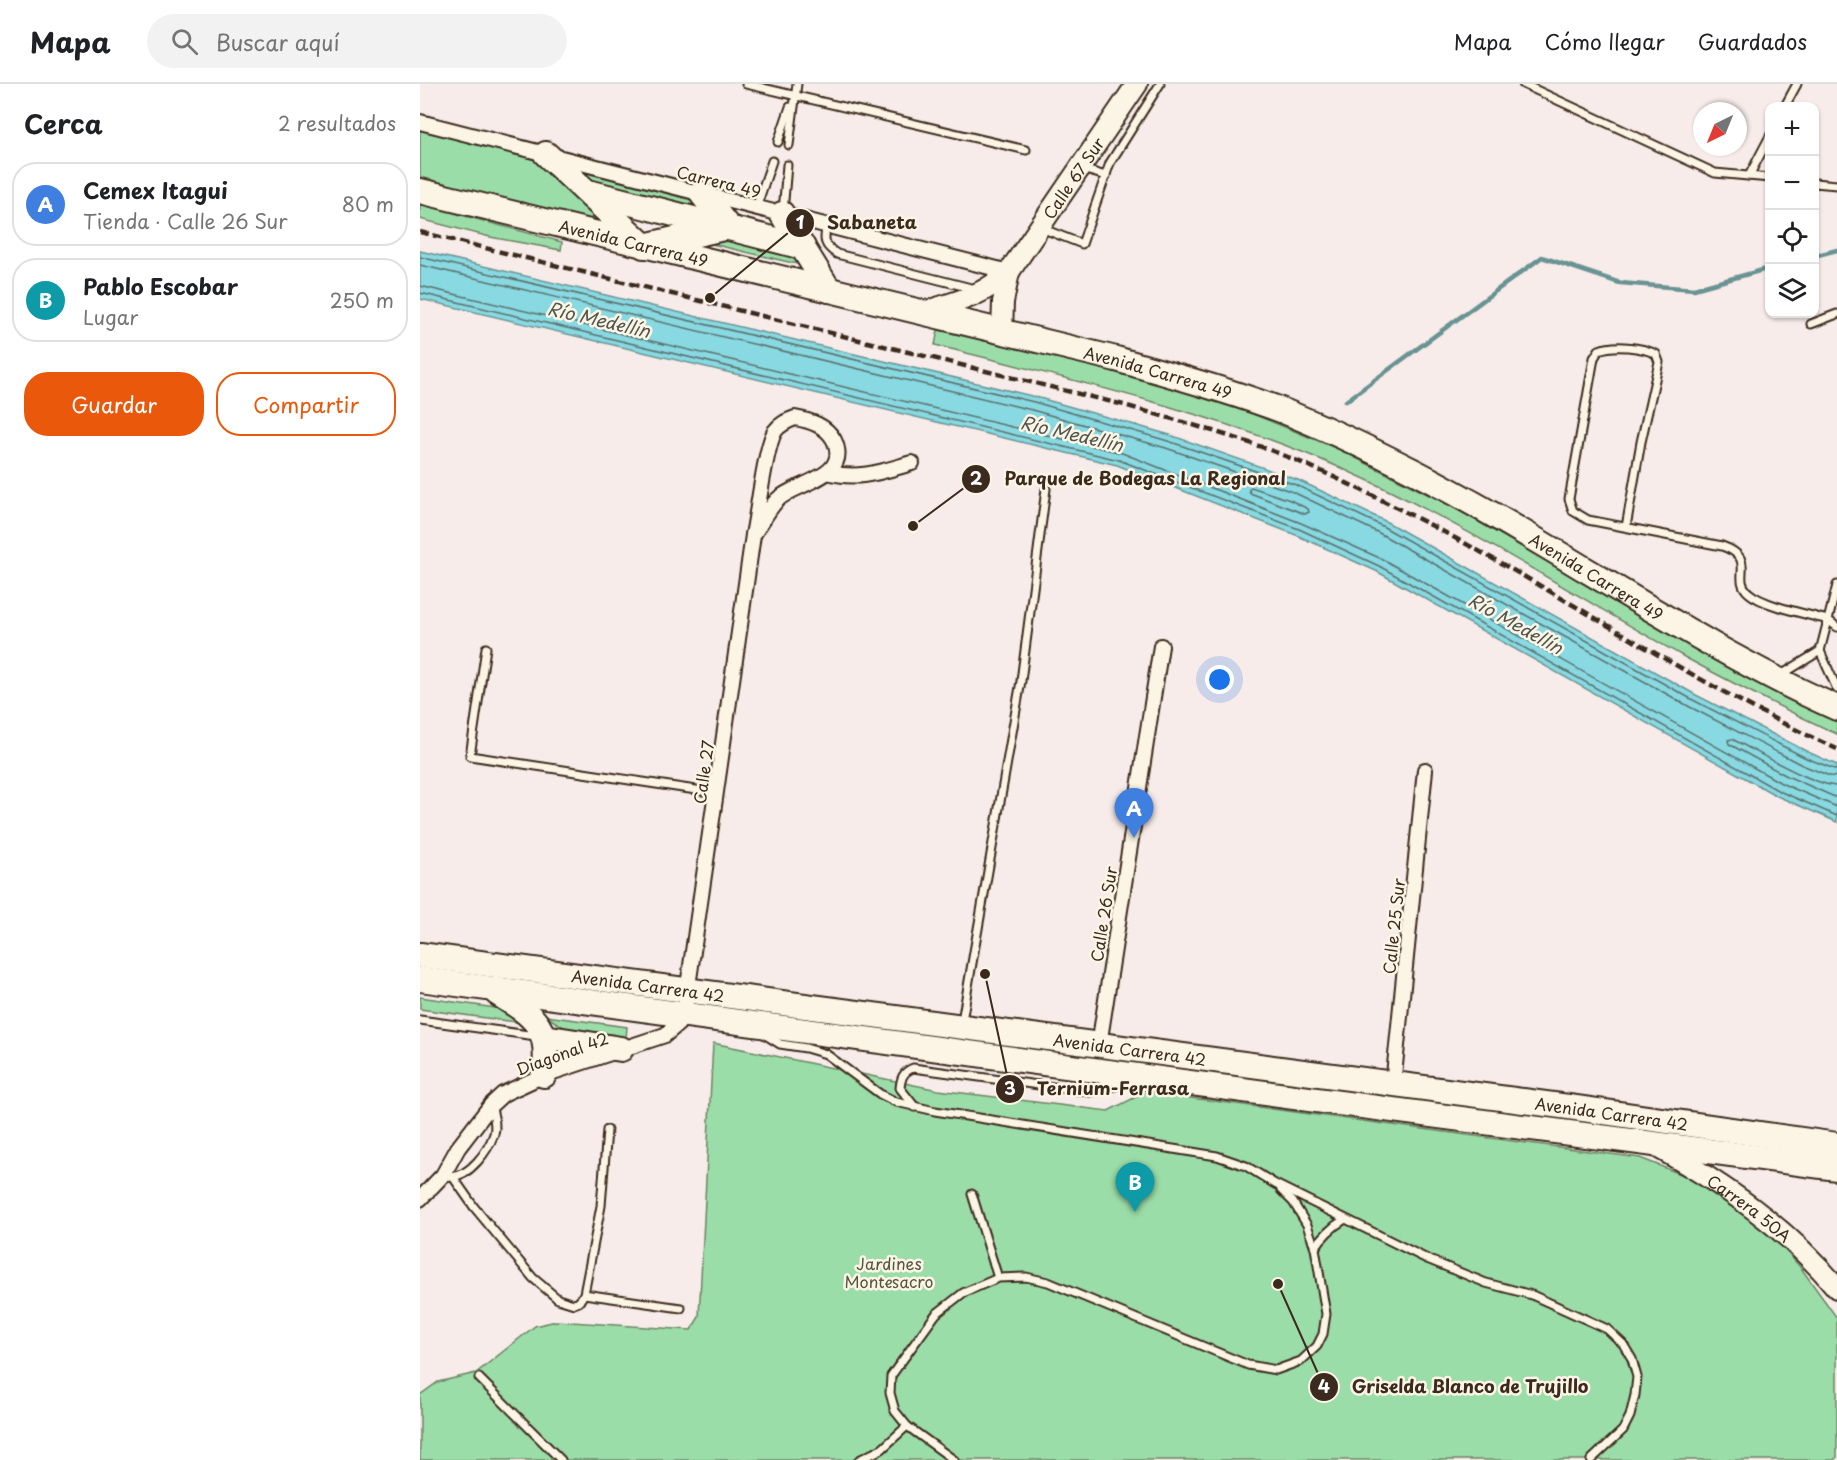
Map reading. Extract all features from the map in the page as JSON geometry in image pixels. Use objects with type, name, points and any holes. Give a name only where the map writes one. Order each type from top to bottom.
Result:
[{"type":"highway","points":[[546,154],[644,246],[728,228]]},
{"type":"highway","name":"Avenida Carrera 49","points":[[420,191],[1116,360],[1186,379],[1281,410],[1346,438],[1415,472],[1776,679],[1837,708]]},
{"type":"highway","points":[[585,191],[803,247]]},
{"type":"highway","points":[[702,194],[728,228]]},
{"type":"highway","points":[[782,214],[829,290]]},
{"type":"highway","name":"Avenida Carrera 42","points":[[420,955],[686,1002],[737,1021],[1837,1168]]},
{"type":"highway","name":"Avenida Carrera 42","points":[[420,978],[490,988],[686,1002],[962,1027],[1837,1145]]},
{"type":"highway","points":[[490,988],[528,1014],[538,1026],[544,1037],[547,1058],[544,1075]]},
{"type":"highway","points":[[544,1037],[621,1049]]},
{"type":"highway","points":[[1250,1065],[1324,1101]]},
{"type":"highway","points":[[1811,1164],[1837,1159]]},
{"type":"street","name":"Calle 67 Sur","points":[[921,313],[959,302],[1007,281],[1137,84]]},
{"type":"street","name":"Carrera 49","points":[[420,122],[827,226],[1007,281]]},
{"type":"street","points":[[1002,332],[1007,281]]},
{"type":"street","name":"Calle 27","points":[[686,1002],[753,535],[768,452],[775,432],[782,423],[795,418],[811,421],[822,427],[834,440],[837,454],[834,464],[819,479],[787,492],[776,501],[753,535]]},
{"type":"street","points":[[828,472],[841,476],[862,476],[912,463]]},
{"type":"street","name":"Calle 26 Sur","points":[[1099,1045],[1161,646]]},
{"type":"street","name":"Calle 25 Sur","points":[[1393,1085],[1425,770]]},
{"type":"street","name":"Diagonal 42","points":[[420,1199],[448,1176],[458,1148],[502,1094],[544,1075],[665,1035],[678,1024],[686,1002]]},
{"type":"street","name":"Carrera 50A","points":[[1650,1143],[1699,1170],[1753,1207],[1784,1232],[1837,1288]]},
{"type":"lane","points":[[746,84],[1026,150]]},
{"type":"lane","points":[[789,145],[796,84]]},
{"type":"lane","points":[[1040,228],[1082,244],[1110,163],[1160,84]]},
{"type":"lane","points":[[1523,84],[1715,173],[1765,178]]},
{"type":"lane","points":[[1787,102],[1797,84]]},
{"type":"lane","points":[[778,142],[794,96]]},
{"type":"lane","points":[[1749,176],[1765,146]]},
{"type":"lane","points":[[756,208],[772,161]]},
{"type":"lane","points":[[782,214],[787,165]]},
{"type":"lane","points":[[1080,168],[1106,176]]},
{"type":"lane","points":[[1819,183],[1837,185]]},
{"type":"lane","points":[[827,226],[823,238],[828,249],[837,254],[985,291]]},
{"type":"lane","points":[[1811,324],[1837,314]]},
{"type":"lane","points":[[1626,527],[1659,362],[1656,354],[1648,350],[1607,347],[1599,350],[1594,358],[1569,499],[1573,511],[1588,520],[1722,546],[1735,551],[1742,561],[1742,581],[1746,591],[1759,600],[1828,620],[1837,627]]},
{"type":"lane","points":[[962,1027],[1021,681],[1046,489]]},
{"type":"lane","points":[[1837,585],[1820,651],[1837,689]]},
{"type":"lane","points":[[486,648],[470,756],[716,793]]},
{"type":"lane","points":[[1776,679],[1820,651]]},
{"type":"lane","points":[[420,1020],[544,1037]]},
{"type":"lane","points":[[737,1021],[780,1044],[826,1054],[880,1094],[896,1102],[1217,1156],[1246,1166],[1275,1184],[1455,1271],[1486,1283],[1532,1295],[1592,1321],[1607,1329],[1623,1344],[1632,1359],[1636,1377],[1630,1416],[1623,1430],[1591,1460]]},
{"type":"lane","points":[[915,1107],[900,1088],[905,1071],[913,1068],[1090,1092],[1149,1077]]},
{"type":"lane","points":[[448,1176],[463,1175],[472,1169],[494,1134],[495,1119],[491,1105]]},
{"type":"lane","points":[[448,1176],[533,1278],[558,1299],[574,1304],[579,1302],[584,1294],[601,1206],[607,1130]]},
{"type":"lane","points":[[954,1460],[907,1426],[895,1411],[890,1393],[891,1376],[936,1314],[963,1293],[998,1278],[1026,1277],[1048,1282],[1248,1365],[1276,1370],[1301,1361],[1317,1346],[1323,1334],[1326,1314],[1315,1248],[1307,1225],[1293,1202],[1275,1184]]},
{"type":"lane","points":[[972,1194],[998,1278]]},
{"type":"lane","points":[[1315,1248],[1333,1226],[1345,1219]]},
{"type":"lane","points":[[584,1294],[681,1308]]},
{"type":"lane","points":[[479,1378],[561,1460]]},
{"type":"lane","points":[[859,1460],[882,1449],[907,1426]]},
{"type":"green space","points":[[420,128],[542,159],[611,227],[420,177]]},
{"type":"green space","points":[[573,163],[689,192],[702,210],[594,185]]},
{"type":"green space","points":[[420,204],[562,242],[561,250],[490,237],[420,219]]},
{"type":"green space","points":[[731,235],[785,249],[801,265],[708,243]]},
{"type":"green space","points":[[938,330],[1140,377],[1253,414],[1338,449],[1451,506],[1737,671],[1837,722],[1837,734],[1686,658],[1474,535],[1343,469],[1243,430],[1141,398],[935,345]]},
{"type":"green space","points":[[420,997],[502,1009],[516,1022],[420,1009]]},
{"type":"green space","points":[[546,1016],[627,1027],[626,1039],[571,1032]]},
{"type":"green space","name":"Jardines Montesacro","points":[[713,1043],[938,1090],[1108,1111],[1146,1092],[1640,1158],[1701,1182],[1770,1233],[1801,1268],[1837,1318],[1837,1457],[1834,1460],[420,1460],[420,1395],[438,1382],[476,1373],[535,1326],[556,1321],[691,1330],[699,1317]]},
{"type":"water","name":"Río Medellín","points":[[420,251],[1036,397],[1170,435],[1298,480],[1385,521],[1696,695],[1837,765],[1837,822],[1777,796],[1376,571],[1296,535],[1117,465],[420,299]]},
{"type":"waterway","points":[[1819,255],[1837,250]]},
{"type":"waterway","points":[[1346,401],[1542,257],[1620,283],[1694,289],[1765,269]]},
{"type":"railway","points":[[420,232],[1124,405],[1267,449],[1340,480],[1465,543],[1675,665],[1782,723],[1837,749]]},
{"type":"place","name":"Sabaneta","points":[[710,298]]},
{"type":"place","name":"Parque de Bodegas La Regional","points":[[913,526]]},
{"type":"place","name":"Cemex Itagui","points":[[1134,838]]},
{"type":"place","name":"Ternium-Ferrasa","points":[[985,974]]},
{"type":"place","name":"Pablo Escobar","points":[[1135,1212]]},
{"type":"place","name":"Griselda Blanco de Trujillo","points":[[1278,1284]]}]
